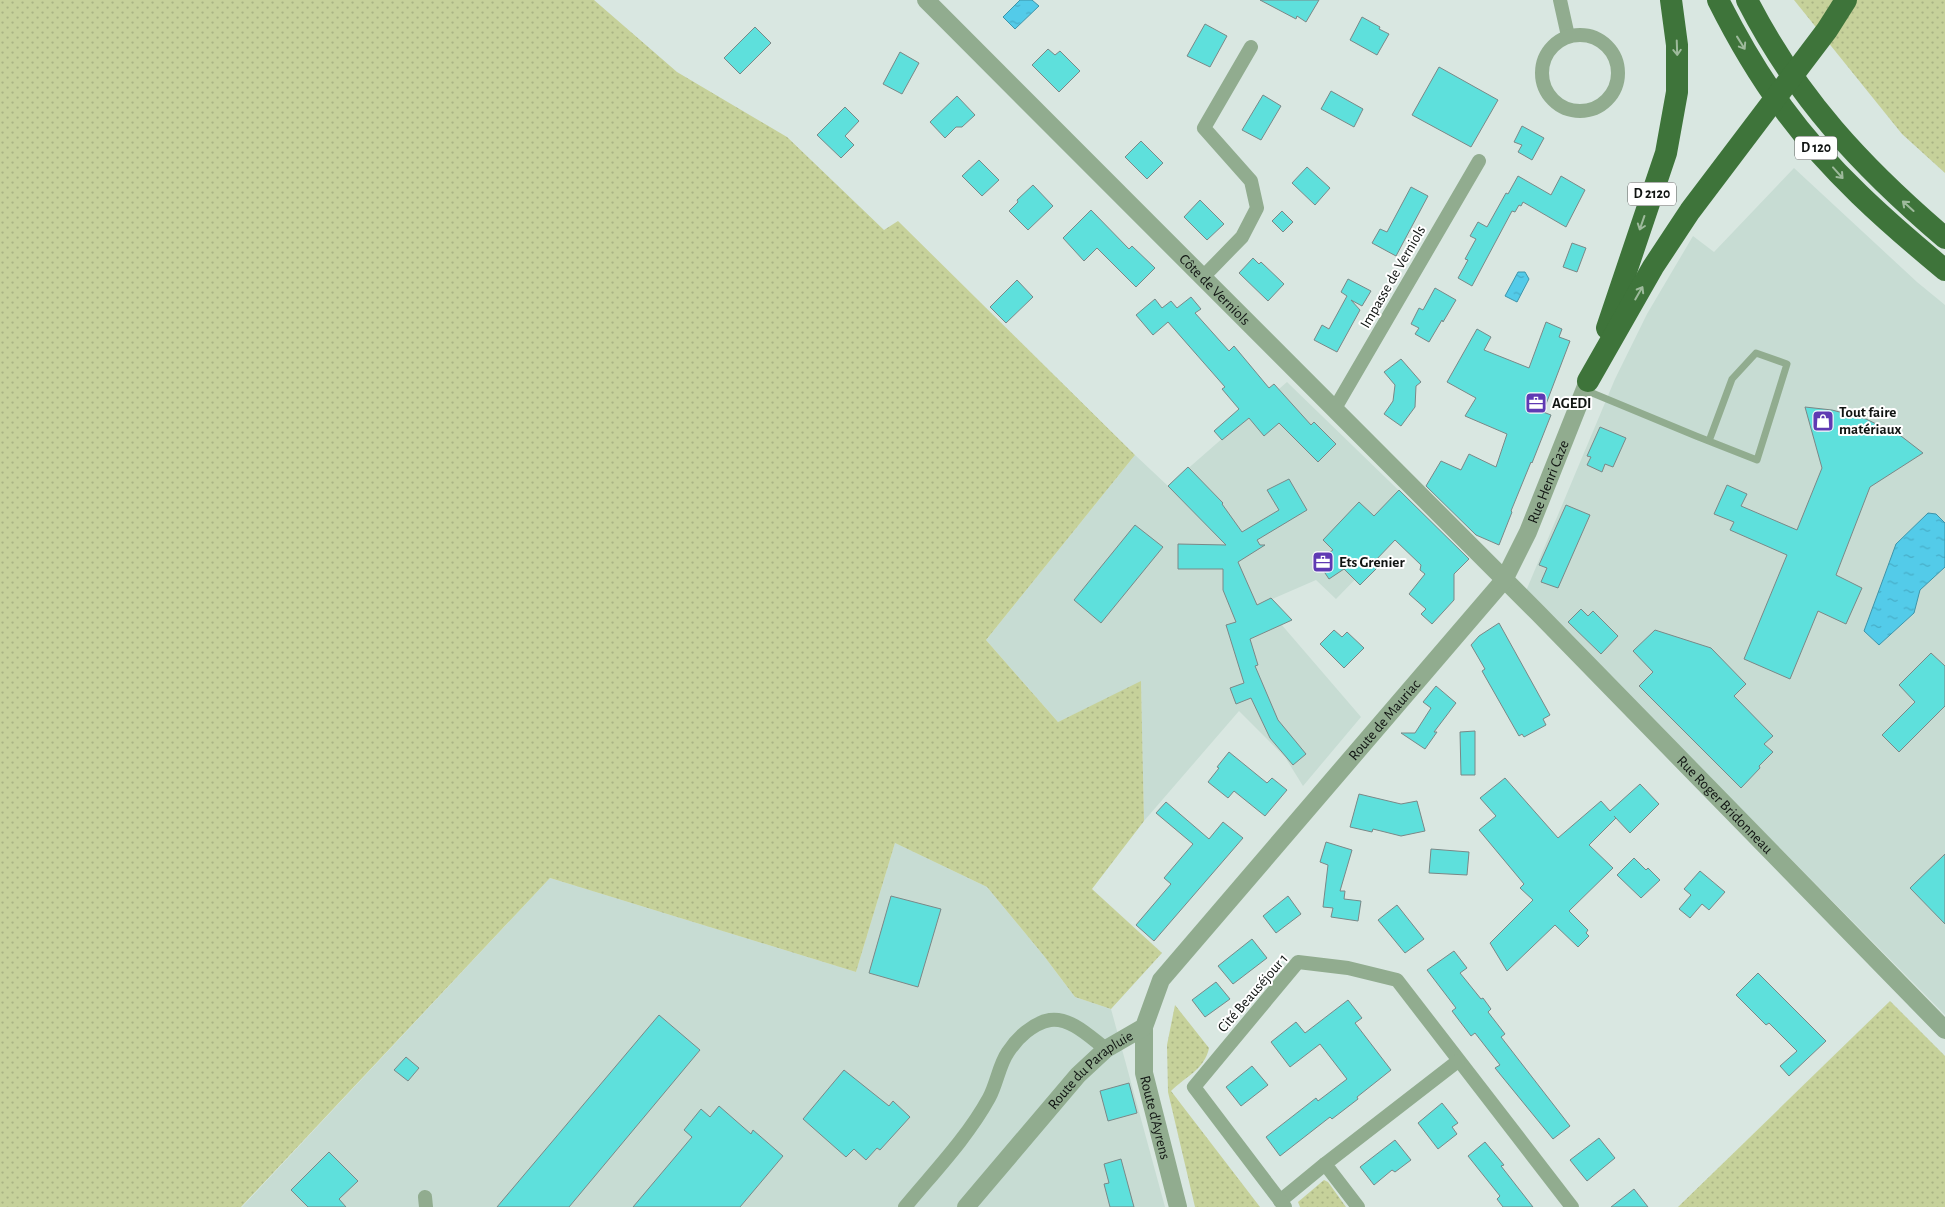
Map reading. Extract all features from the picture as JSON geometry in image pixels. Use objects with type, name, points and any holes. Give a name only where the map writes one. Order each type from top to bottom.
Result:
[{"type":"highway","name":"D 2120","points":[[1587,385],[1666,153],[1677,92],[1677,45],[1671,0]]},
{"type":"highway","name":"D 120","points":[[1718,0],[1736,36],[1763,79],[1784,110],[1815,148],[1848,184],[1945,270]]},
{"type":"highway","name":"D 120","points":[[1746,0],[1781,61],[1813,106],[1843,142],[1876,176],[1945,238]]},
{"type":"highway","name":"D 2120","points":[[1587,385],[1653,267],[1690,211],[1827,30],[1846,0]]},
{"type":"street","name":"Côte de Verniols","points":[[926,0],[1504,580]]},
{"type":"street","points":[[1560,0],[1568,36]]},
{"type":"street","points":[[1581,34],[1594,37],[1606,44],[1614,54],[1619,66],[1619,79],[1615,92],[1606,102],[1595,109],[1583,112],[1565,108],[1550,97],[1544,86],[1543,62],[1557,42],[1568,36],[1581,34]]},
{"type":"street","points":[[1203,277],[1242,237],[1257,208],[1251,181],[1204,128],[1251,47]]},
{"type":"street","name":"Impasse de Verniols","points":[[1334,410],[1479,161]]},
{"type":"street","name":"Rue Henri Caze","points":[[1504,580],[1528,532],[1587,385]]},
{"type":"street","name":"Route de Mauriac","points":[[1263,859],[1504,580]]},
{"type":"street","name":"Rue Roger Bridonneau","points":[[1504,580],[1945,1030]]},
{"type":"street","name":"Route du Parapluie","points":[[966,1207],[1078,1075],[1106,1049],[1144,1027],[1161,980],[1263,859]]},
{"type":"street","name":"Cité Beauséjour 1","points":[[1282,1204],[1194,1087],[1298,962],[1348,968],[1397,980],[1572,1207]]},
{"type":"street","points":[[905,1207],[973,1124],[990,1096],[1007,1052],[1035,1025],[1051,1020],[1069,1023],[1106,1049]]},
{"type":"street","name":"Route d'Ayrens","points":[[1144,1027],[1144,1072],[1178,1207]]},
{"type":"street","points":[[1282,1204],[1325,1164],[1458,1061]]},
{"type":"street","points":[[1325,1164],[1358,1207]]},
{"type":"lane","points":[[1587,385],[1709,441],[1756,460],[1787,364],[1756,353],[1732,379],[1709,441]]},
{"type":"shaded area","points":[[1794,168],[1917,282],[1945,305],[1945,1015],[1526,591],[1615,379],[1647,314],[1693,236],[1714,252]]},
{"type":"shaded area","points":[[1287,382],[1421,512],[1336,599],[1316,580],[1263,603],[1361,717],[1303,786],[1285,757],[1239,711],[1144,821],[1141,682],[1058,722],[986,640],[1135,455],[1168,486]]},
{"type":"shaded area","points":[[895,843],[987,887],[1075,997],[1111,1009],[1165,1207],[242,1207],[550,878],[856,972]]},
{"type":"green space","points":[[0,0],[594,0],[677,72],[787,137],[884,230],[898,221],[1135,455],[986,640],[1058,722],[1141,681],[1144,821],[1092,889],[1162,953],[1111,1009],[1075,997],[987,887],[895,843],[856,972],[550,878],[241,1207],[0,1207]]},
{"type":"green space","points":[[1794,0],[1945,0],[1945,173],[1902,134]]},
{"type":"green space","points":[[1890,1001],[1945,1056],[1945,1207],[1678,1207]]},
{"type":"green space","points":[[1175,1005],[1209,1048],[1199,1067],[1171,1091],[1260,1207],[1195,1207],[1168,1092],[1167,1045]]},
{"type":"green space","points":[[1324,1180],[1328,1182],[1346,1207],[1300,1207],[1298,1202]]},
{"type":"water","points":[[1020,0],[1032,0],[1039,6],[1015,29],[1003,17]]},
{"type":"water","points":[[1518,272],[1525,272],[1529,279],[1517,302],[1505,296]]},
{"type":"water","points":[[1928,513],[1936,514],[1945,523],[1945,567],[1920,590],[1914,613],[1879,645],[1864,631],[1896,544]]},
{"type":"building","points":[[1260,0],[1319,0],[1306,22],[1297,16],[1296,19]]},
{"type":"building","points":[[1362,17],[1389,34],[1377,55],[1350,40]]},
{"type":"building","points":[[1205,24],[1227,36],[1210,67],[1187,56]]},
{"type":"building","points":[[755,27],[771,43],[740,74],[724,58]]},
{"type":"building","points":[[1048,49],[1055,55],[1060,51],[1080,71],[1059,92],[1032,65]]},
{"type":"building","points":[[900,52],[919,63],[902,94],[883,84]]},
{"type":"building","points":[[1439,67],[1498,100],[1471,147],[1412,115]]},
{"type":"building","points":[[1331,91],[1363,109],[1354,127],[1321,109]]},
{"type":"building","points":[[1263,95],[1281,106],[1261,140],[1242,130]]},
{"type":"building","points":[[957,96],[975,115],[962,127],[956,127],[945,138],[930,122]]},
{"type":"building","points":[[845,107],[859,121],[845,136],[854,145],[841,158],[817,135]]},
{"type":"building","points":[[1522,126],[1544,138],[1532,160],[1518,152],[1522,145],[1514,142]]},
{"type":"building","points":[[1141,141],[1163,163],[1147,179],[1125,157]]},
{"type":"building","points":[[979,160],[999,180],[982,196],[962,176]]},
{"type":"building","points":[[1307,167],[1330,188],[1315,205],[1292,183]]},
{"type":"building","points":[[1518,176],[1551,195],[1561,176],[1585,190],[1566,227],[1523,202],[1521,206],[1519,205],[1515,212],[1512,211],[1472,286],[1458,278],[1468,260],[1465,259],[1476,239],[1470,236],[1478,222],[1487,227]]},
{"type":"building","points":[[1033,185],[1053,206],[1028,230],[1009,211],[1018,202],[1017,200]]},
{"type":"building","points":[[1411,187],[1428,196],[1396,256],[1372,243],[1380,229],[1387,232]]},
{"type":"building","points":[[1200,200],[1224,224],[1207,240],[1184,217]]},
{"type":"building","points":[[1091,210],[1129,249],[1132,246],[1155,268],[1136,287],[1097,248],[1084,261],[1063,238]]},
{"type":"building","points":[[1282,211],[1293,222],[1283,232],[1272,221]]},
{"type":"building","points":[[1572,243],[1586,248],[1577,272],[1563,267]]},
{"type":"building","points":[[1253,258],[1259,264],[1261,262],[1284,284],[1268,301],[1239,273]]},
{"type":"building","points":[[1348,279],[1371,291],[1362,306],[1351,300],[1360,310],[1337,352],[1314,340],[1322,325],[1329,329],[1347,296],[1341,292]]},
{"type":"building","points":[[1017,280],[1033,297],[1006,323],[990,307]]},
{"type":"building","points":[[1435,288],[1456,300],[1429,342],[1415,334],[1419,328],[1411,324],[1419,308],[1423,310]]},
{"type":"building","points":[[1191,297],[1201,309],[1195,313],[1229,351],[1234,346],[1269,388],[1274,384],[1311,425],[1314,422],[1336,444],[1318,462],[1279,423],[1264,436],[1249,418],[1222,440],[1214,431],[1239,409],[1222,389],[1225,387],[1168,322],[1153,335],[1136,315],[1155,299],[1162,308],[1171,301],[1177,308]]},
{"type":"building","points":[[1546,322],[1562,329],[1559,337],[1570,341],[1543,412],[1551,415],[1499,545],[1476,535],[1426,486],[1441,461],[1461,470],[1469,454],[1496,467],[1507,434],[1465,416],[1476,398],[1447,382],[1477,329],[1491,337],[1484,350],[1529,368]]},
{"type":"building","points":[[1401,359],[1421,382],[1416,386],[1415,407],[1401,426],[1384,414],[1393,401],[1395,385],[1384,372]]},
{"type":"building","points":[[1805,407],[1832,410],[1866,419],[1901,436],[1923,453],[1870,487],[1836,575],[1862,588],[1846,624],[1818,611],[1790,679],[1744,659],[1787,555],[1730,530],[1734,522],[1714,514],[1727,485],[1747,494],[1741,506],[1797,530],[1822,468]]},
{"type":"building","points":[[1600,427],[1626,438],[1613,467],[1605,464],[1602,472],[1587,465],[1591,457],[1587,456]]},
{"type":"building","points":[[1188,467],[1223,503],[1242,532],[1279,510],[1267,490],[1289,479],[1307,510],[1257,540],[1260,545],[1265,545],[1238,562],[1257,605],[1271,598],[1292,620],[1250,639],[1258,665],[1255,666],[1278,720],[1306,754],[1293,765],[1270,738],[1251,698],[1236,704],[1230,688],[1244,683],[1226,625],[1236,622],[1223,590],[1223,569],[1178,569],[1178,544],[1226,545],[1168,486]]},
{"type":"building","points":[[1399,490],[1469,559],[1454,574],[1454,600],[1432,624],[1421,614],[1426,609],[1409,594],[1425,574],[1420,570],[1421,565],[1395,540],[1374,562],[1379,566],[1360,585],[1344,569],[1329,579],[1317,561],[1333,550],[1323,540],[1359,502],[1374,516]]},
{"type":"building","points":[[1566,505],[1590,515],[1558,588],[1541,582],[1547,568],[1539,565]]},
{"type":"building","points":[[1135,525],[1163,547],[1101,623],[1074,600]]},
{"type":"building","points":[[1581,609],[1588,616],[1593,611],[1618,636],[1601,654],[1568,622]]},
{"type":"building","points":[[1499,623],[1550,715],[1543,719],[1546,725],[1524,737],[1522,734],[1519,736],[1482,671],[1485,669],[1471,645],[1479,636]]},
{"type":"building","points":[[1334,630],[1342,637],[1347,632],[1364,648],[1344,668],[1320,644]]},
{"type":"building","points":[[1655,630],[1711,648],[1746,684],[1734,696],[1773,736],[1764,744],[1773,752],[1741,788],[1639,686],[1653,672],[1633,651]]},
{"type":"building","points":[[1931,653],[1945,666],[1945,706],[1899,752],[1882,735],[1915,702],[1899,685]]},
{"type":"building","points":[[1436,686],[1456,703],[1434,732],[1437,732],[1425,749],[1401,733],[1415,733],[1431,708],[1423,702]]},
{"type":"building","points":[[1475,731],[1475,775],[1461,775],[1460,732]]},
{"type":"building","points":[[1229,752],[1267,783],[1272,778],[1287,790],[1265,816],[1234,791],[1228,798],[1208,782]]},
{"type":"building","points":[[1505,778],[1558,838],[1601,801],[1610,811],[1640,784],[1659,804],[1630,833],[1616,818],[1589,845],[1613,868],[1569,911],[1588,930],[1586,933],[1589,936],[1578,947],[1555,925],[1507,971],[1490,943],[1533,900],[1520,888],[1524,884],[1479,830],[1496,816],[1480,798]]},
{"type":"building","points":[[1359,794],[1401,804],[1417,801],[1425,831],[1401,836],[1373,829],[1372,832],[1350,827]]},
{"type":"building","points":[[1166,802],[1209,839],[1223,822],[1243,838],[1154,941],[1136,925],[1171,884],[1164,878],[1193,844],[1156,813]]},
{"type":"building","points":[[1326,842],[1352,850],[1340,891],[1345,891],[1344,899],[1361,901],[1358,921],[1331,917],[1333,908],[1323,907],[1328,865],[1320,862]]},
{"type":"building","points":[[1431,849],[1469,852],[1467,875],[1429,873]]},
{"type":"building","points":[[1945,854],[1945,924],[1910,888]]},
{"type":"building","points":[[1634,858],[1660,880],[1641,898],[1617,875]]},
{"type":"building","points":[[1700,871],[1725,892],[1709,910],[1702,904],[1690,918],[1679,909],[1691,895],[1684,889]]},
{"type":"building","points":[[891,896],[941,909],[918,987],[869,973]]},
{"type":"building","points":[[1288,896],[1301,914],[1276,933],[1263,916]]},
{"type":"building","points":[[1397,905],[1424,939],[1405,953],[1378,920]]},
{"type":"building","points":[[1252,939],[1267,958],[1233,984],[1218,966]]},
{"type":"building","points":[[1454,951],[1467,968],[1460,973],[1491,1009],[1488,1012],[1505,1034],[1501,1037],[1570,1126],[1553,1139],[1495,1068],[1500,1065],[1475,1033],[1471,1036],[1452,1011],[1456,1008],[1427,970]]},
{"type":"building","points":[[1758,973],[1826,1041],[1789,1076],[1780,1066],[1797,1051],[1769,1023],[1766,1025],[1736,995]]},
{"type":"building","points":[[1216,982],[1230,999],[1205,1017],[1192,1000]]},
{"type":"building","points":[[1348,1000],[1362,1018],[1355,1023],[1391,1070],[1357,1097],[1358,1099],[1332,1119],[1330,1117],[1280,1156],[1266,1137],[1316,1098],[1318,1101],[1347,1079],[1320,1044],[1290,1067],[1271,1042],[1296,1022],[1305,1033]]},
{"type":"building","points":[[659,1015],[700,1050],[569,1207],[497,1207]]},
{"type":"building","points":[[406,1057],[419,1068],[408,1081],[394,1070]]},
{"type":"building","points":[[1252,1066],[1268,1085],[1241,1106],[1226,1087]]},
{"type":"building","points":[[844,1070],[889,1106],[893,1101],[910,1117],[880,1150],[877,1148],[866,1160],[854,1149],[846,1157],[803,1119]]},
{"type":"building","points":[[1129,1083],[1137,1113],[1108,1121],[1100,1091]]},
{"type":"building","points":[[1442,1103],[1458,1123],[1452,1127],[1457,1134],[1438,1149],[1418,1123]]},
{"type":"building","points":[[719,1106],[751,1134],[753,1130],[783,1156],[740,1207],[633,1207],[692,1137],[684,1130],[701,1109],[710,1117]]},
{"type":"building","points":[[1599,1138],[1615,1158],[1587,1181],[1570,1160]]},
{"type":"building","points":[[1395,1140],[1411,1160],[1395,1172],[1392,1170],[1374,1185],[1360,1167]]},
{"type":"building","points":[[1485,1142],[1504,1165],[1501,1166],[1533,1207],[1503,1207],[1497,1199],[1500,1196],[1468,1156]]},
{"type":"building","points":[[329,1152],[358,1181],[339,1199],[346,1207],[308,1207],[291,1190]]},
{"type":"building","points":[[1121,1159],[1134,1207],[1110,1207],[1104,1184],[1109,1183],[1104,1164]]},
{"type":"building","points":[[1634,1189],[1648,1207],[1611,1207]]},
{"type":"place","name":"AGEDI","points":[[1536,403]]},
{"type":"place","name":"Tout faire matériaux","points":[[1823,421]]},
{"type":"place","name":"Ets Grenier","points":[[1323,562]]}]
